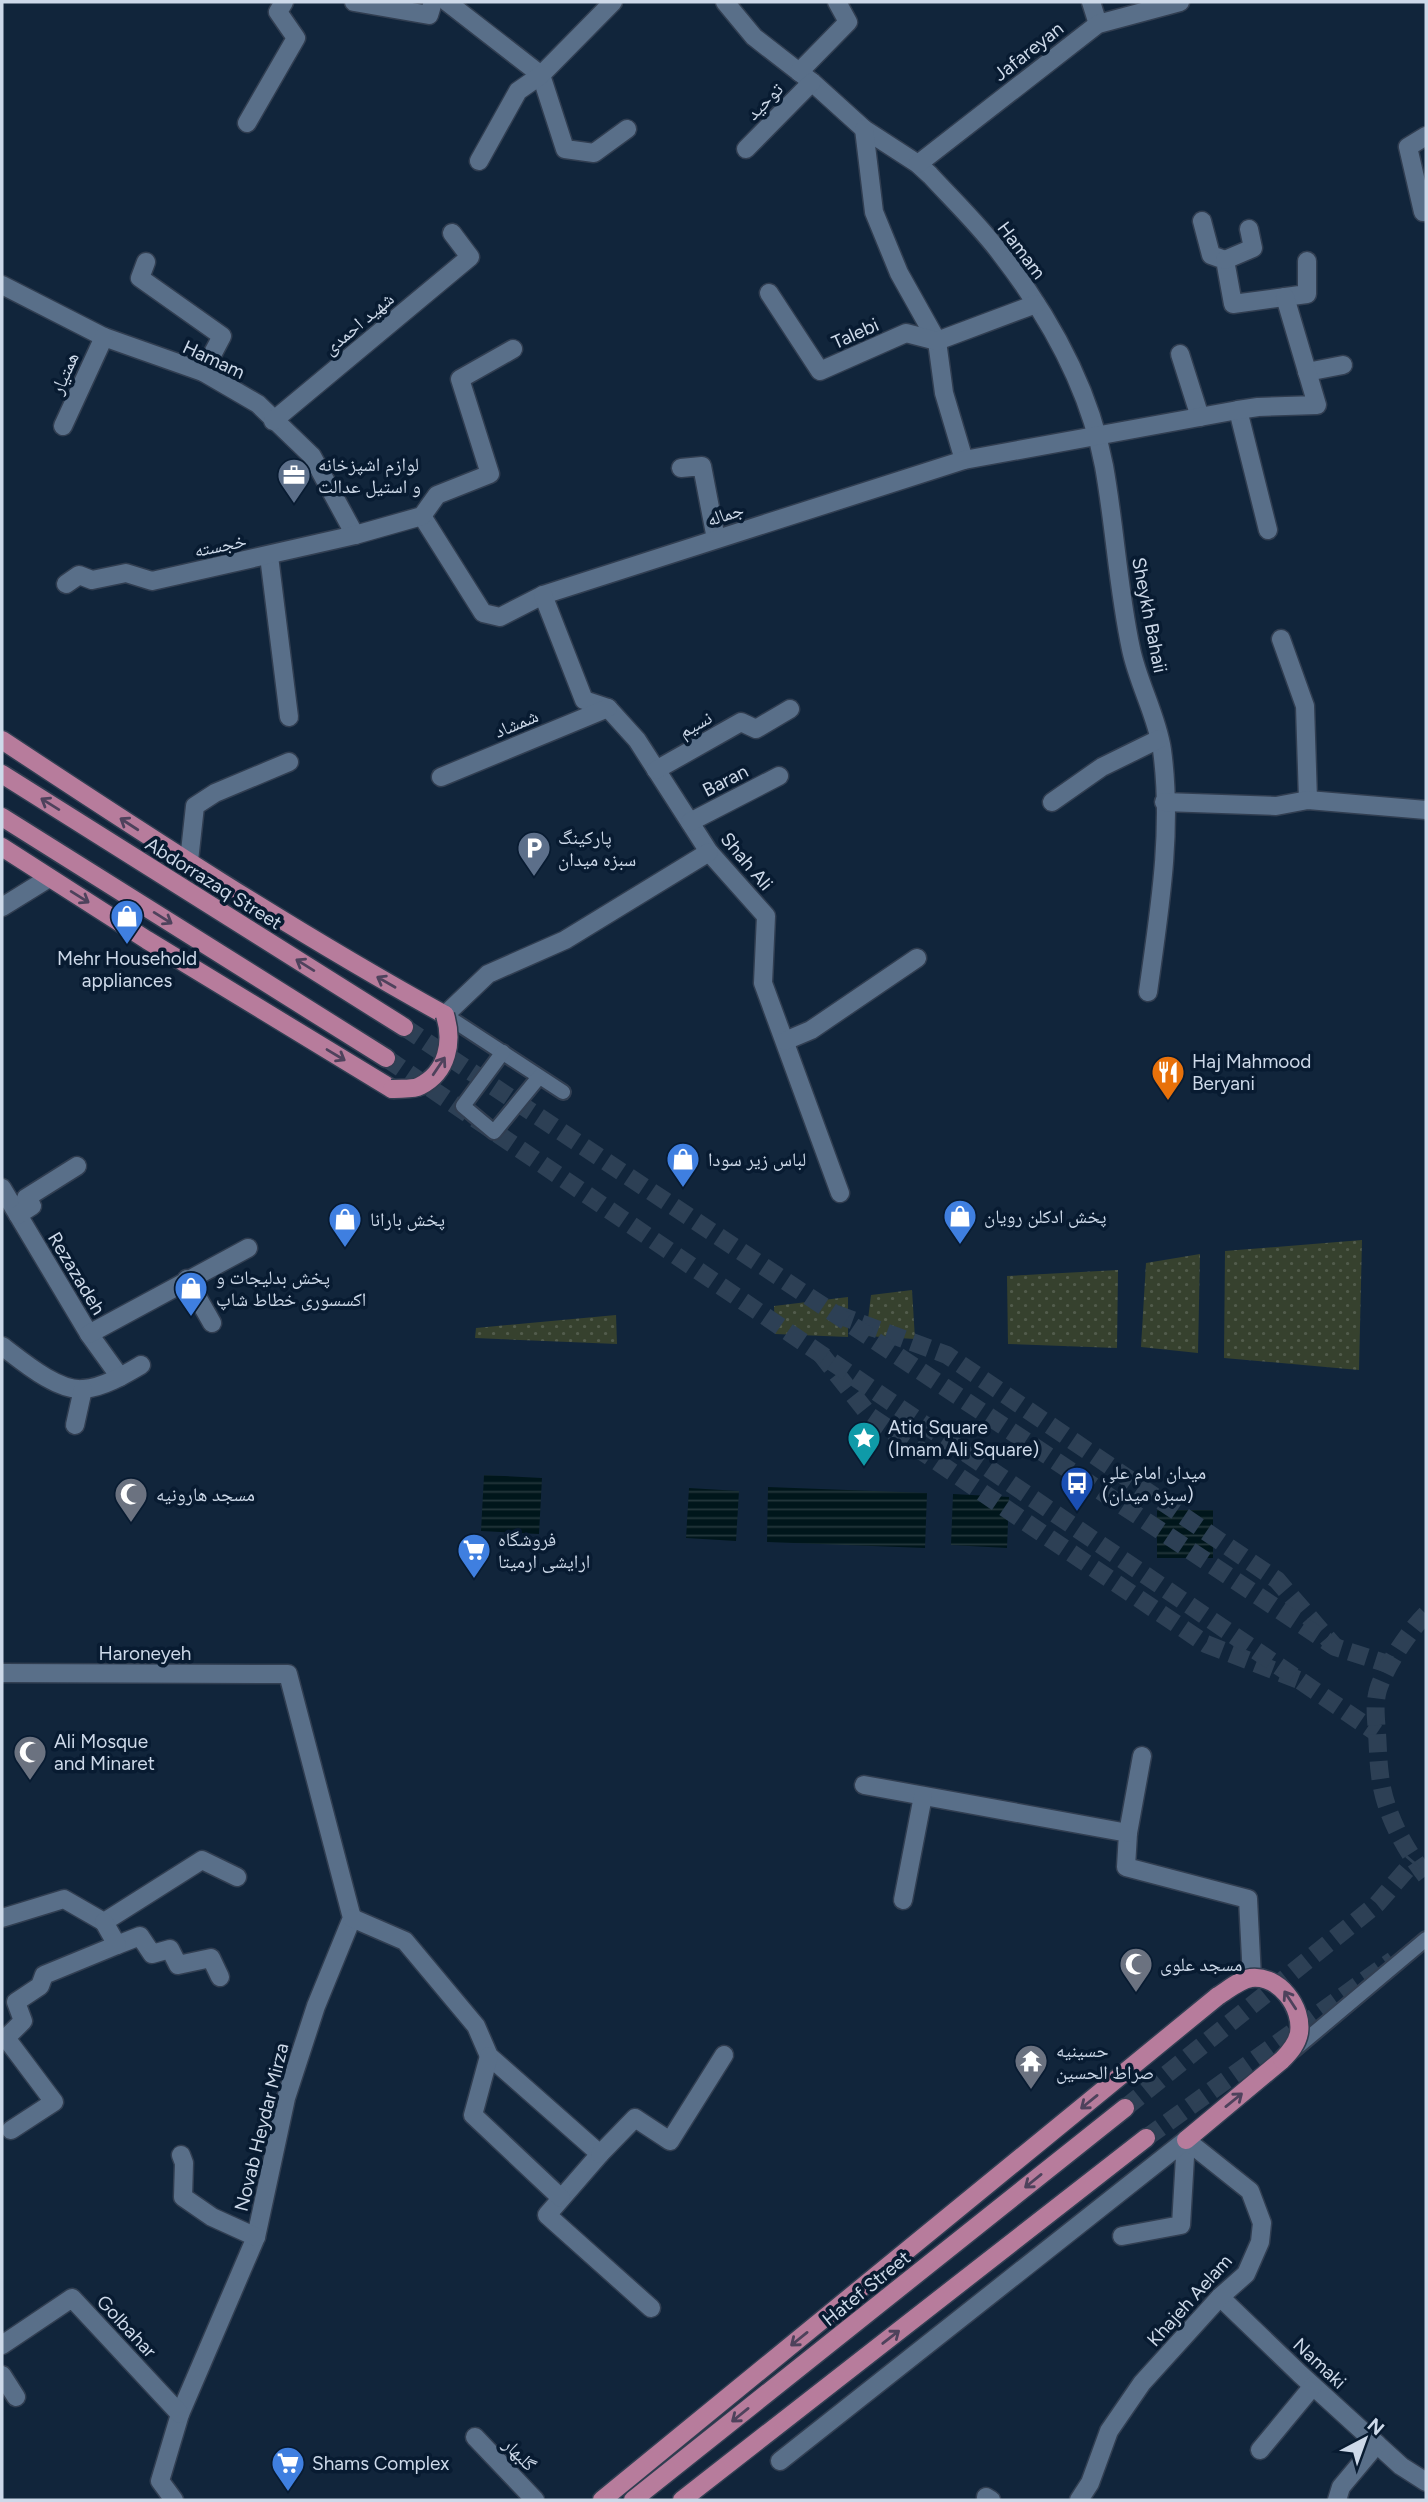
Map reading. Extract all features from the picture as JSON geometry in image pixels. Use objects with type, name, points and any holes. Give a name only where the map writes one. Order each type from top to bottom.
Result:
[{"type":"main road","points":[[2,740],[189,861],[445,1015],[450,1032],[449,1050],[437,1073],[419,1087],[393,1089],[2,847]]},
{"type":"main road","name":"Abdorrazaq Street","points":[[2,774],[404,1027]]},
{"type":"main road","points":[[2,817],[386,1058]]},
{"type":"main road","points":[[602,2500],[1218,1996],[1238,1983],[1252,1978],[1266,1980],[1281,1988],[1292,2000],[1298,2015],[1299,2031],[1294,2047],[1186,2140]]},
{"type":"main road","name":"Hatef Street","points":[[634,2500],[1125,2108]]},
{"type":"main road","points":[[682,2500],[1146,2138]]},
{"type":"street","points":[[247,122],[296,38],[278,12],[284,2]]},
{"type":"street","points":[[354,2],[429,15],[433,2]]},
{"type":"street","points":[[447,2],[541,75],[565,149],[594,153],[627,129]]},
{"type":"street","points":[[479,160],[518,91],[541,75],[612,2]]},
{"type":"street","name":"Hamam","points":[[725,2],[754,37],[805,77],[864,130],[918,164],[1000,253],[1056,333],[1085,399],[1095,435]]},
{"type":"street","name":"توحید","points":[[746,149],[848,22],[837,2]]},
{"type":"street","points":[[1091,2],[1098,24]]},
{"type":"street","name":"Jafareyan","points":[[918,164],[1098,24],[1180,2]]},
{"type":"street","points":[[864,130],[874,212],[899,273],[937,341],[944,393],[964,460]]},
{"type":"street","points":[[1423,212],[1408,147],[1426,136]]},
{"type":"street","points":[[1202,221],[1211,256],[1225,260],[1253,248],[1249,229]]},
{"type":"street","name":"شهید احمدی","points":[[273,421],[470,257],[452,233]]},
{"type":"street","points":[[1225,260],[1233,304],[1307,295],[1307,261]]},
{"type":"street","points":[[146,262],[140,278],[222,336],[203,372]]},
{"type":"street","name":"Hamam","points":[[2,285],[104,337],[203,372],[258,404],[312,456],[355,535]]},
{"type":"street","name":"Talebi","points":[[769,293],[820,371],[906,333],[937,341]]},
{"type":"street","points":[[1285,297],[1307,372],[1343,365]]},
{"type":"street","points":[[937,341],[1036,304]]},
{"type":"street","name":"همتیار","points":[[63,426],[104,337]]},
{"type":"street","points":[[269,556],[422,516],[437,495],[490,474],[460,379],[513,349]]},
{"type":"street","points":[[1180,354],[1200,417]]},
{"type":"street","name":"جماله","points":[[422,516],[483,613],[500,617],[543,595],[964,460],[1238,410],[1317,405],[1307,372]]},
{"type":"street","points":[[1238,410],[1268,530]]},
{"type":"street","name":"Sheykh Bahaii","points":[[1095,435],[1103,463],[1131,650],[1161,749],[1165,833],[1161,902],[1148,992]]},
{"type":"street","points":[[681,468],[702,466],[716,539]]},
{"type":"street","name":"خجسته","points":[[66,584],[79,575],[92,580],[126,573],[152,581],[269,556],[289,717]]},
{"type":"street","name":"Shah Ali","points":[[543,595],[584,699],[608,708],[637,740],[709,852],[766,916],[763,983],[840,1193]]},
{"type":"street","points":[[1281,639],[1305,706],[1308,800]]},
{"type":"street","name":"شمشاد","points":[[441,777],[608,708]]},
{"type":"street","name":"نسیم","points":[[656,770],[741,722],[756,729],[790,709]]},
{"type":"street","points":[[1052,802],[1102,766],[1158,739]]},
{"type":"street","points":[[189,861],[195,806],[215,793],[289,762]]},
{"type":"street","name":"Baran","points":[[690,822],[779,776]]},
{"type":"street","points":[[1164,803],[1276,806],[1308,800],[1426,810]]},
{"type":"street","points":[[445,1015],[488,974],[565,940],[709,852]]},
{"type":"street","points":[[2,907],[50,878]]},
{"type":"street","points":[[785,1041],[811,1031],[917,958]]},
{"type":"street","points":[[18,1215],[32,1206],[26,1198],[77,1166]]},
{"type":"street","name":"Rezazadeh","points":[[2,1188],[89,1334],[120,1377]]},
{"type":"street","points":[[89,1334],[248,1248]]},
{"type":"street","points":[[187,1279],[212,1323]]},
{"type":"street","points":[[2,1346],[49,1380],[83,1389],[120,1377],[141,1365]]},
{"type":"street","points":[[75,1425],[83,1389]]},
{"type":"street","name":"Haroneyeh","points":[[2,1674],[288,1674],[352,1918]]},
{"type":"street","points":[[1142,1756],[1128,1833],[1126,1867],[1248,1899],[1252,1978]]},
{"type":"street","points":[[864,1785],[1128,1833]]},
{"type":"street","points":[[903,1900],[923,1796]]},
{"type":"street","points":[[104,1922],[202,1860],[237,1877]]},
{"type":"street","points":[[2,1918],[64,1899],[104,1922],[117,1945]]},
{"type":"street","points":[[352,1918],[405,1941],[476,2026],[489,2056],[600,2154]]},
{"type":"street","name":"Novab Heydar Mirza","points":[[174,2500],[160,2481],[180,2414],[256,2237],[286,2098],[316,2006],[352,1918]]},
{"type":"street","points":[[11,2130],[54,2102],[6,2038],[23,2021],[16,2002],[40,1986],[44,1975],[140,1936],[152,1954],[170,1950],[178,1965],[211,1958],[219,1977]]},
{"type":"street","points":[[651,2308],[547,2215],[635,2118],[670,2141],[724,2055]]},
{"type":"street","points":[[489,2056],[473,2115],[561,2198]]},
{"type":"street","points":[[1122,2236],[1181,2225],[1186,2140]]},
{"type":"street","points":[[780,2461],[1186,2140]]},
{"type":"street","name":"Khajeh Aelam","points":[[1079,2500],[1090,2483],[1109,2431],[1142,2383],[1220,2297],[1246,2274],[1260,2242],[1262,2222],[1250,2190],[1186,2140]]},
{"type":"street","points":[[181,2155],[184,2163],[183,2197],[212,2217],[256,2237]]},
{"type":"street","name":"Namaki","points":[[1220,2297],[1401,2466],[1426,2482]]},
{"type":"street","name":"Golbahar","points":[[2,2345],[72,2298],[180,2414]]},
{"type":"street","points":[[2,2375],[16,2397]]},
{"type":"street","points":[[1260,2450],[1313,2386]]},
{"type":"street","name":"گلبهار","points":[[475,2437],[535,2500]]},
{"type":"street","points":[[1337,2500],[1341,2487],[1377,2444]]},
{"type":"lane","points":[[445,1015],[563,1092]]},
{"type":"lane","points":[[503,1052],[463,1106],[494,1132],[539,1077]]},
{"type":"lane","points":[[1282,2060],[1426,1939]]},
{"type":"green space","points":[[1362,1240],[1359,1370],[1224,1358],[1225,1251]]},
{"type":"green space","points":[[1200,1254],[1198,1353],[1141,1347],[1146,1263]]},
{"type":"green space","points":[[1118,1270],[1117,1348],[1008,1344],[1007,1276]]},
{"type":"green space","points":[[912,1290],[915,1339],[866,1336],[871,1295]]},
{"type":"green space","points":[[848,1297],[848,1337],[775,1334],[774,1306]]},
{"type":"green space","points":[[616,1315],[617,1344],[475,1338],[476,1328]]},
{"type":"water","points":[[484,1475],[542,1478],[539,1534],[481,1531]]},
{"type":"water","points":[[768,1487],[927,1493],[925,1548],[767,1542]]},
{"type":"water","points":[[689,1488],[739,1491],[736,1541],[686,1538]]},
{"type":"water","points":[[953,1494],[1009,1497],[1007,1548],[951,1545]]},
{"type":"water","points":[[1157,1510],[1213,1510],[1213,1558],[1157,1558]]},
{"type":"tunnel","points":[[404,1027],[1335,1647],[1391,1665]]},
{"type":"tunnel","points":[[386,1058],[1377,1733]]},
{"type":"tunnel","points":[[836,1314],[947,1355],[1277,1580],[1335,1647]]},
{"type":"tunnel","points":[[820,1353],[870,1416],[1052,1540],[1206,1644],[1304,1682]]},
{"type":"tunnel","points":[[1426,1614],[1392,1660],[1378,1690],[1376,1701],[1382,1789],[1403,1841],[1426,1876]]},
{"type":"tunnel","points":[[1125,2108],[1377,1904],[1414,1861]]},
{"type":"tunnel","points":[[1146,2138],[1393,1960]]},
{"type":"place","name":"لوازم اشپزخانه و استیل عدالت","points":[[294,505]]},
{"type":"place","name":"پارکینگ سبزه میدان","points":[[534,878]]},
{"type":"place","name":"Mehr Household appliances","points":[[127,946]]},
{"type":"place","name":"Haj Mahmood Beryani","points":[[1168,1102]]},
{"type":"place","name":"لباس زیر سودا","points":[[683,1189]]},
{"type":"place","name":"پخش ادکلن رویان","points":[[960,1246]]},
{"type":"place","name":"پخش بارانا","points":[[345,1249]]},
{"type":"place","name":"پخش بدلیجات و اکسسوری خطاط شاپ","points":[[191,1318]]},
{"type":"place","name":"Atiq Square (Imam Ali Square)","points":[[864,1468]]},
{"type":"place","name":"میدان امام علی (سبزه میدان)","points":[[1077,1513]]},
{"type":"place","name":"مسجد هارونیه","points":[[131,1524]]},
{"type":"place","name":"فروشگاه ارایشی ارمیتا","points":[[474,1580]]},
{"type":"place","name":"Ali Mosque and Minaret","points":[[30,1782]]},
{"type":"place","name":"مسجد علوی","points":[[1136,1994]]},
{"type":"place","name":"حسینیه صراط الحسین","points":[[1031,2091]]},
{"type":"place","name":"Shams Complex","points":[[288,2493]]}]
